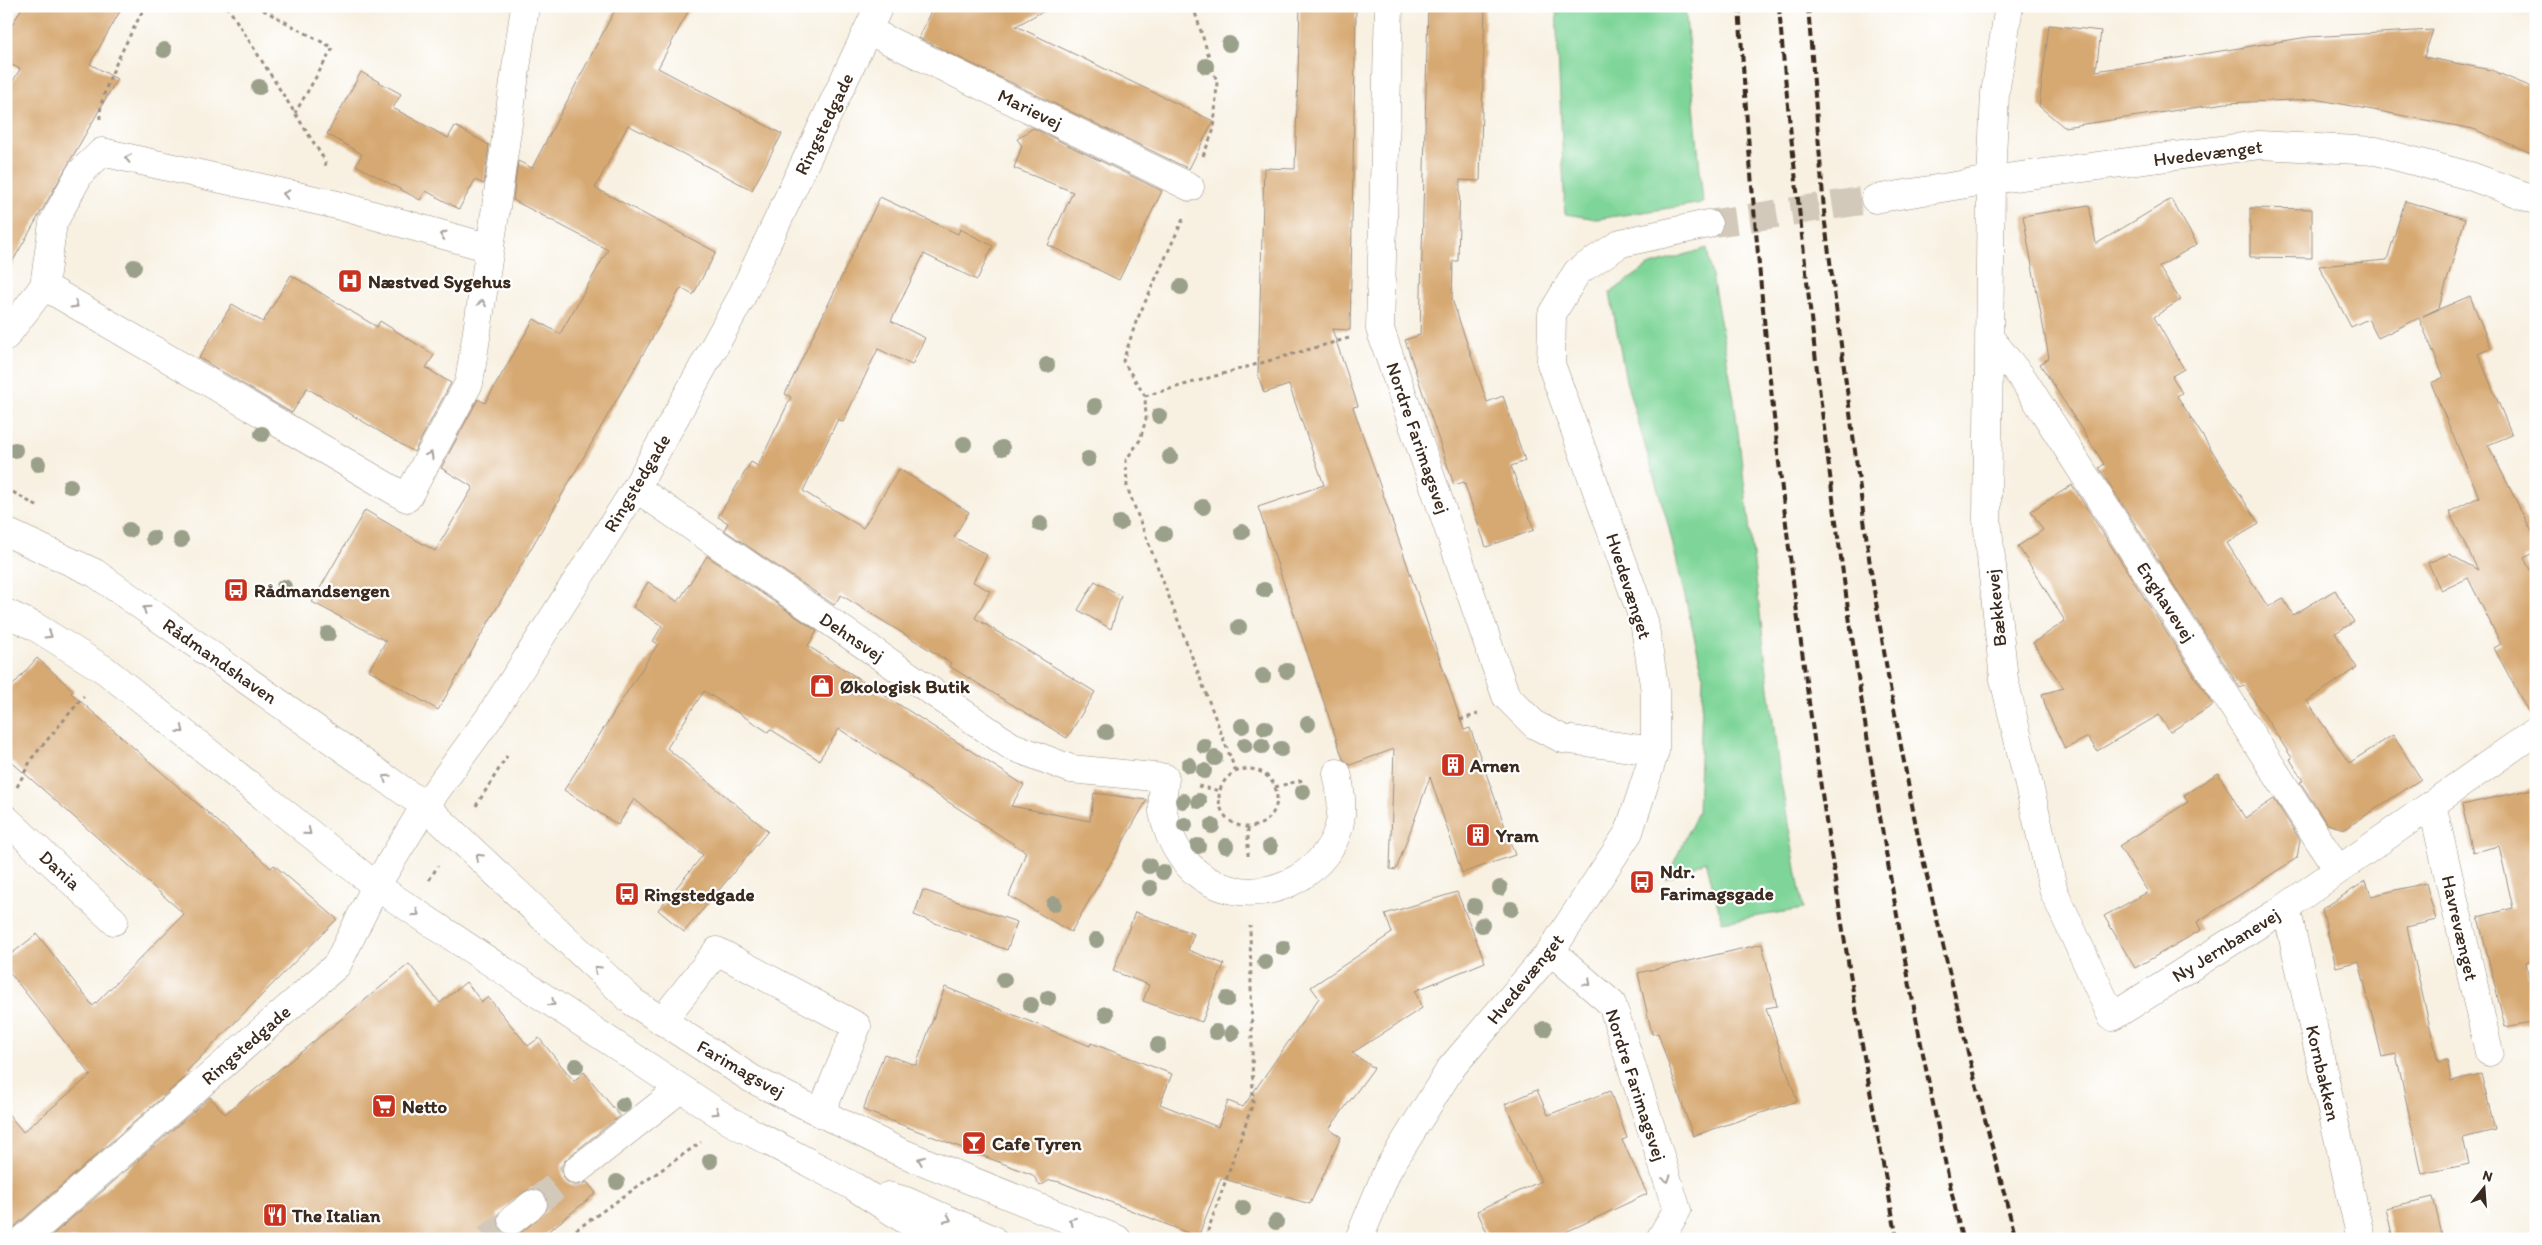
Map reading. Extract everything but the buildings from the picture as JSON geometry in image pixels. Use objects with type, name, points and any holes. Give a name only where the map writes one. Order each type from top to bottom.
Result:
[{"type":"street","points":[[44,286],[407,498],[469,383],[525,6]]},
{"type":"street","name":"Nordre Farimagsvej","points":[[1389,6],[1380,329],[1506,696],[1535,725],[1563,739],[1655,751]]},
{"type":"street","name":"Bækkevej","points":[[2009,6],[1995,93],[1991,180],[1987,520],[2004,679],[2054,892],[2112,1017]]},
{"type":"street","name":"Marievej","points":[[874,18],[1190,187]]},
{"type":"street","name":"Ringstedgade","points":[[24,1239],[338,965],[376,886],[425,806],[489,718],[636,488],[740,300],[874,18]]},
{"type":"street","name":"Hvedevænget","points":[[1875,199],[1991,180],[2259,145],[2376,152],[2470,176],[2536,200]]},
{"type":"street","points":[[6,336],[44,286],[53,223],[80,172],[102,152],[337,206],[490,248]]},
{"type":"street","name":"Hvedevænget","points":[[1359,1239],[1388,1169],[1451,1068],[1551,951],[1629,832],[1655,751],[1655,691],[1644,620],[1551,364],[1552,314],[1577,272],[1621,244],[1708,224]]},
{"type":"street","name":"Enghavevej","points":[[1989,337],[2023,379],[2338,870]]},
{"type":"street","name":"Dehnsvej","points":[[636,488],[1011,746],[1071,769],[1165,778],[1162,810],[1171,842],[1190,868],[1217,885],[1249,892]]},
{"type":"street","name":"Rådmandshaven","points":[[6,532],[95,573],[425,806]]},
{"type":"street","points":[[6,613],[34,626],[105,670],[376,886],[730,1121],[853,1186],[935,1239]]},
{"type":"street","points":[[2338,870],[2536,731]]},
{"type":"street","points":[[1249,892],[1278,888],[1304,876],[1324,856],[1338,830],[1342,802],[1337,774]]},
{"type":"street","name":"Havrevænget","points":[[2432,804],[2489,1052]]},
{"type":"street","name":"Farimagsvej","points":[[425,806],[633,1002],[752,1079],[900,1152],[1117,1239]]},
{"type":"street","name":"Dania","points":[[6,819],[114,921]]},
{"type":"street","name":"Ny Jernbanevej","points":[[2112,1017],[2286,907],[2338,870]]},
{"type":"street","name":"Kornbakken","points":[[2286,907],[2361,1239]]},
{"type":"street","points":[[662,1021],[717,951],[857,1026],[821,1113]]},
{"type":"street","name":"Nordre Farimagsvej","points":[[1551,951],[1612,1004],[1677,1210],[1660,1239]]},
{"type":"street","points":[[577,1170],[680,1089]]},
{"type":"street","points":[[853,1186],[906,1200],[992,1239]]},
{"type":"path","points":[[102,152],[99,110],[116,66],[144,6]]},
{"type":"path","points":[[227,6],[324,159],[337,206]]},
{"type":"path","points":[[256,6],[334,48],[295,113]]},
{"type":"path","points":[[1193,6],[1217,82],[1214,129],[1190,187],[1189,199],[1180,228],[1136,322],[1123,361],[1145,396],[1146,419],[1140,440],[1126,460],[1127,487],[1236,772]]},
{"type":"path","points":[[1145,396],[1380,329]]},
{"type":"path","points":[[6,488],[49,512]]},
{"type":"path","points":[[15,791],[32,758],[105,670]]},
{"type":"path","points":[[1249,769],[1262,773],[1272,781],[1277,793],[1277,806],[1271,818],[1260,825],[1248,828],[1228,820],[1222,812],[1219,802],[1223,783],[1236,772],[1249,769]]},
{"type":"path","points":[[443,781],[482,814]]},
{"type":"path","points":[[1204,1239],[1253,1103],[1248,828]]},
{"type":"path","points":[[562,1239],[730,1121]]},
{"type":"green space","points":[[1556,6],[1685,6],[1703,203],[1597,219],[1565,214]]},
{"type":"green space","points":[[1707,248],[1734,399],[1779,770],[1803,909],[1722,922],[1706,861],[1666,879],[1698,812],[1703,674],[1668,524],[1626,381],[1610,293],[1648,266]]},
{"type":"tunnel","points":[[1708,224],[1875,199]]},
{"type":"tunnel","points":[[533,1204],[577,1170]]},
{"type":"tunnel","points":[[487,1239],[512,1220]]},
{"type":"railway","points":[[1739,6],[1751,175],[1768,358],[1797,610],[1832,862],[1852,988],[1897,1239]]},
{"type":"railway","points":[[1779,6],[1811,318],[1856,665],[1874,781],[1915,1011],[1962,1239]]},
{"type":"railway","points":[[1808,6],[1825,223],[1870,565],[1889,682],[1919,842],[1970,1061],[2016,1239]]},
{"type":"place","name":"Næstved Sygehus","points":[[350,281]]},
{"type":"place","name":"Rådmandsengen","points":[[236,590]]},
{"type":"place","name":"Økologisk Butik","points":[[822,686]]},
{"type":"place","name":"Arnen","points":[[1453,765]]},
{"type":"place","name":"Yram","points":[[1478,835]]},
{"type":"place","name":"Ndr. Farimagsgade","points":[[1642,882]]},
{"type":"place","name":"Ringstedgade","points":[[627,894]]},
{"type":"place","name":"Netto","points":[[384,1106]]},
{"type":"place","name":"Cafe Tyren","points":[[974,1143]]},
{"type":"place","name":"The Italian","points":[[275,1215]]}]
